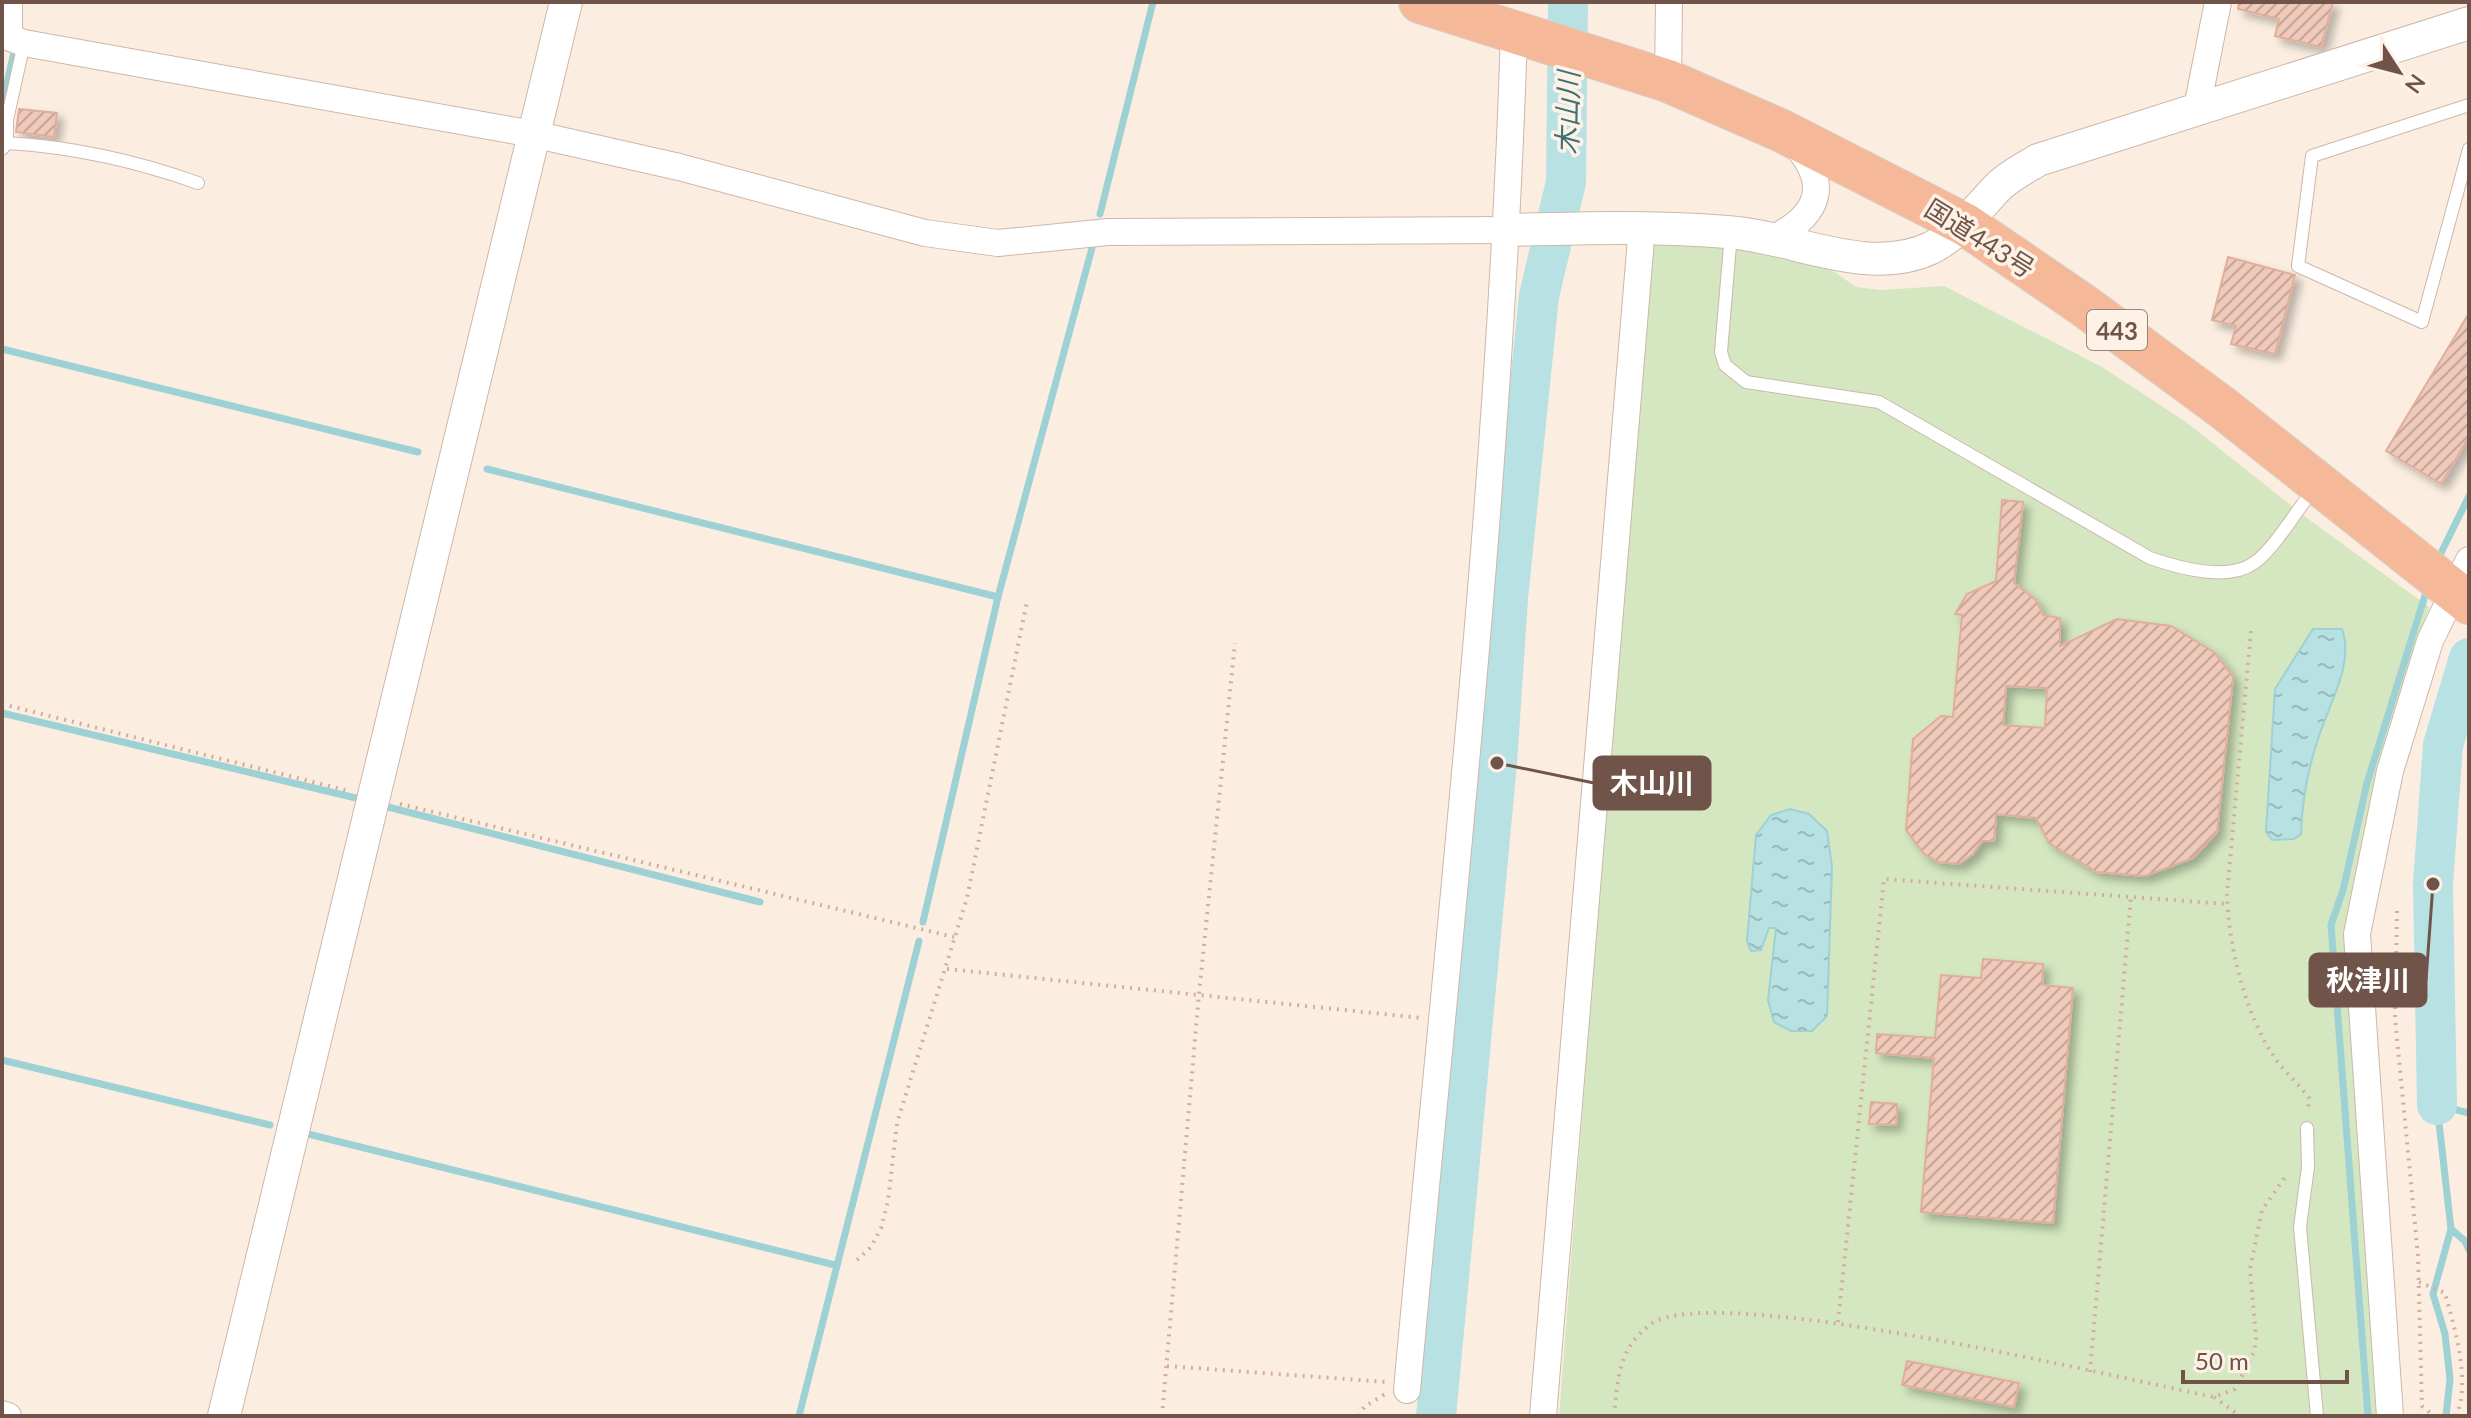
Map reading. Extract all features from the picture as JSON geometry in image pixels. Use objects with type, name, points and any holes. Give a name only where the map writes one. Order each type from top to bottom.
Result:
[{"type":"highway","name":"国道443号","points":[[1420,2],[1660,79],[1782,131],[1966,225],[2122,333],[2318,484],[2451,581]]},
{"type":"street","points":[[9,2],[12,38],[533,134],[679,167],[925,233],[998,243],[1108,232],[1636,227],[1731,232],[1774,238],[1840,255],[1879,259],[1929,249],[1966,225],[2000,185],[2038,160],[2469,23]]},
{"type":"street","points":[[224,1416],[566,2]]},
{"type":"street","points":[[1660,79],[1669,2]]},
{"type":"street","points":[[2197,108],[2218,2]]},
{"type":"street","points":[[1407,1390],[1474,673],[1508,230],[1514,32]]},
{"type":"street","points":[[1774,238],[1795,227],[1809,213],[1817,192],[1816,176],[1803,153],[1782,131]]},
{"type":"street","points":[[1543,1416],[1636,227]]},
{"type":"street","points":[[2390,1416],[2357,934],[2390,771],[2451,581]]},
{"type":"street","points":[[2,1414],[8,1416]]},
{"type":"lane","points":[[12,38],[4,146],[66,146],[105,154],[198,183]]},
{"type":"lane","points":[[2469,105],[2312,156],[2298,266],[2422,322],[2469,149]]},
{"type":"lane","points":[[1731,232],[1721,352],[1725,365],[1734,375],[1746,382],[1879,402],[2150,558],[2194,569],[2242,569],[2256,562],[2318,484]]},
{"type":"lane","points":[[2307,1128],[2308,1167],[2300,1227],[2317,1416]]},
{"type":"path","points":[[857,1260],[871,1247],[881,1228],[888,1201],[897,1123],[947,969],[981,840],[1000,721],[1027,601]]},
{"type":"path","points":[[2214,1397],[2235,1389],[2254,1352],[2256,1338],[2250,1269],[2262,1210],[2287,1176],[2307,1128],[2309,1098],[2273,1056],[2252,1010],[2228,935],[2227,904],[2251,631]]},
{"type":"path","points":[[1162,1416],[1199,994],[1235,643]]},
{"type":"path","points":[[2,704],[954,937]]},
{"type":"path","points":[[1838,1322],[1884,879],[2227,904]]},
{"type":"path","points":[[2090,1372],[2131,896]]},
{"type":"path","points":[[2397,911],[2395,1018],[2419,1282],[2422,1406],[2437,1416]]},
{"type":"path","points":[[947,969],[1441,1020]]},
{"type":"path","points":[[2419,1282],[2445,1293],[2468,1385],[2456,1416]]},
{"type":"path","points":[[1614,1416],[1620,1361],[1652,1324],[1689,1312],[1838,1322],[2214,1397],[2240,1416]]},
{"type":"path","points":[[1167,1366],[1390,1382],[1407,1390]]},
{"type":"path","points":[[1359,1416],[1364,1407],[1381,1395],[1407,1390]]},
{"type":"green space","points":[[1650,239],[1702,242],[1756,253],[1833,271],[1856,287],[1880,290],[1944,286],[2102,367],[2186,422],[2307,518],[2429,607],[2383,752],[2349,907],[2373,1193],[2384,1416],[1559,1416]]},
{"type":"water","points":[[2313,629],[2342,629],[2345,657],[2310,765],[2301,834],[2294,839],[2272,840],[2266,832],[2275,689]]},
{"type":"water","points":[[1790,809],[1809,814],[1827,831],[1832,867],[1827,1016],[1812,1031],[1791,1031],[1774,1022],[1768,1000],[1776,928],[1769,928],[1761,950],[1751,951],[1747,941],[1756,835],[1771,815]]},
{"type":"building","points":[[2239,2],[2333,2],[2321,47],[2275,36],[2279,19],[2238,9]]},
{"type":"building","points":[[19,109],[57,113],[54,137],[16,132]]},
{"type":"building","points":[[2228,257],[2295,275],[2275,354],[2231,344],[2236,326],[2212,320]]},
{"type":"building","points":[[2469,313],[2469,437],[2441,484],[2386,451]]},
{"type":"building","points":[[2002,500],[2023,502],[2014,583],[2036,600],[2043,615],[2060,618],[2060,646],[2117,619],[2171,626],[2215,653],[2233,677],[2217,832],[2193,858],[2145,876],[2097,872],[2049,843],[2036,818],[1996,814],[1994,841],[1982,841],[1973,854],[1959,864],[1939,862],[1924,854],[1906,830],[1913,739],[1941,716],[1953,717],[1962,615],[1955,614],[1967,594],[1996,581]],"holes":[[[2006,686],[2047,688],[2045,728],[2003,725]]]},
{"type":"building","points":[[1983,959],[2043,964],[2042,985],[2073,988],[2053,1223],[1921,1212],[1934,1058],[1876,1053],[1877,1034],[1935,1038],[1941,975],[1981,978]]},
{"type":"building","points":[[1871,1102],[1897,1104],[1896,1125],[1869,1124]]},
{"type":"building","points":[[1907,1361],[2019,1383],[2014,1407],[1902,1385]]},
{"type":"waterway","points":[[1100,214],[1153,2]]},
{"type":"waterway","name":"木山川","points":[[1436,1416],[1497,763],[1508,598],[1539,296],[1566,182],[1568,2]]},
{"type":"waterway","points":[[2,106],[13,56]]},
{"type":"waterway","points":[[923,922],[998,597],[1092,248]]},
{"type":"waterway","points":[[2,349],[418,452]]},
{"type":"waterway","points":[[487,469],[998,597]]},
{"type":"waterway","points":[[2438,559],[2469,496]]},
{"type":"waterway","points":[[2368,1416],[2331,925],[2343,890],[2367,783],[2427,589]]},
{"type":"waterway","points":[[2437,1105],[2433,884],[2443,745],[2469,658]]},
{"type":"waterway","points":[[2,713],[360,799]]},
{"type":"waterway","points":[[388,807],[760,902]]},
{"type":"waterway","points":[[799,1416],[919,941]]},
{"type":"waterway","points":[[2,1060],[270,1125]]},
{"type":"waterway","points":[[2446,1416],[2450,1379],[2445,1334],[2433,1294],[2451,1229],[2437,1105],[2469,1113]]},
{"type":"waterway","points":[[304,1133],[835,1265]]},
{"type":"waterway","points":[[2451,1229],[2465,1241],[2469,1250]]},
{"type":"place","name":"木山川","points":[[1497,763]]},
{"type":"place","name":"秋津川","points":[[2433,884]]}]
